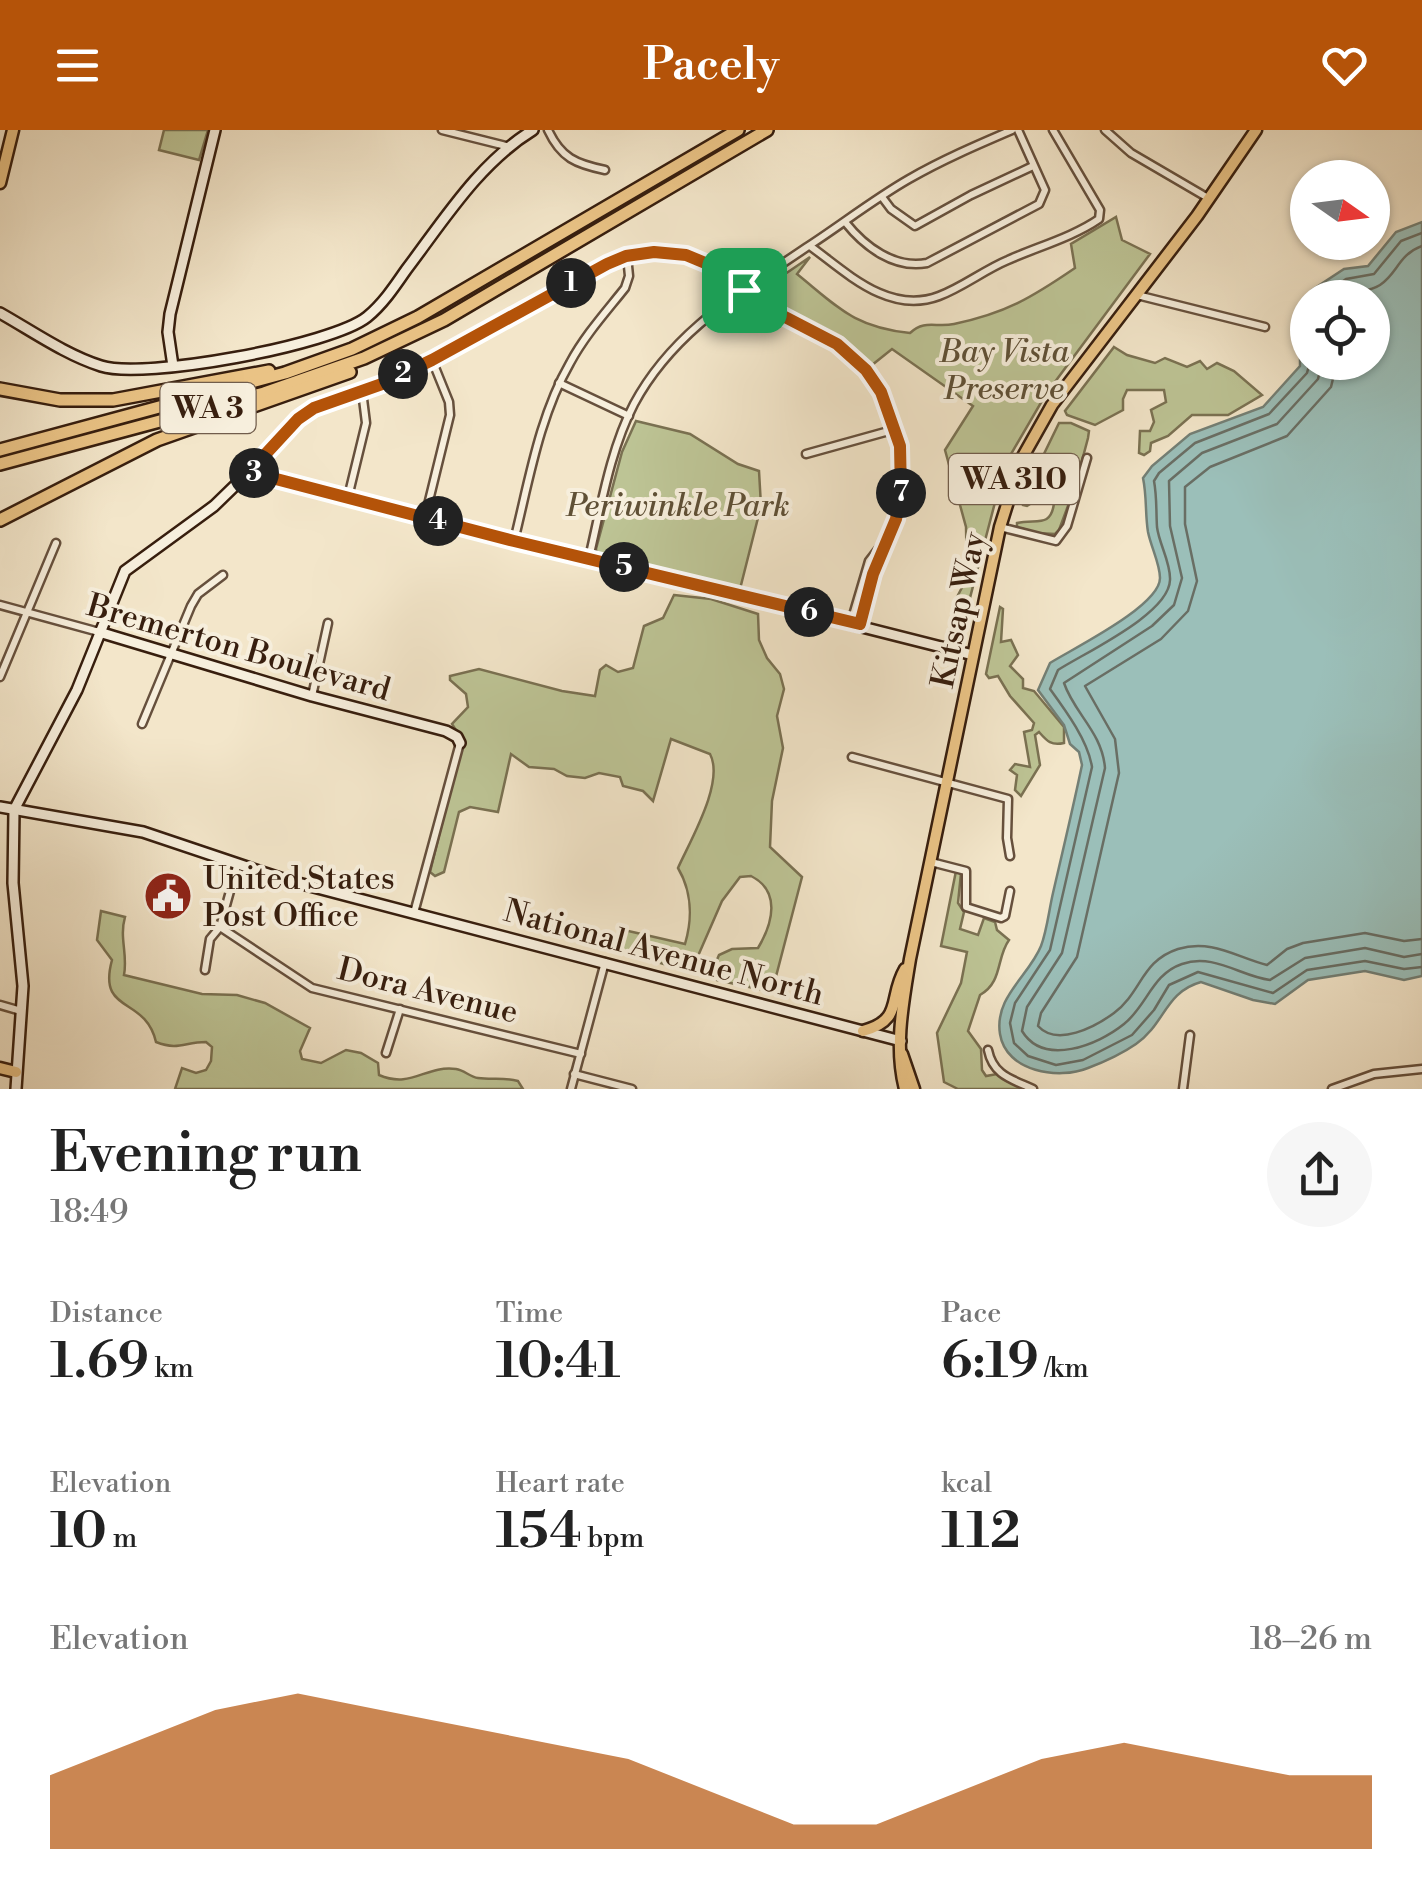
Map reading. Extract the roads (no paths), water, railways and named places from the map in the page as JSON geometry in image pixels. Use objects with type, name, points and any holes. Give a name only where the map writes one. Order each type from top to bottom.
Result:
[{"type":"highway","name":"WA 3","points":[[0,450],[285,373],[374,339],[418,318],[734,130]]},
{"type":"highway","name":"WA 3","points":[[0,464],[281,388],[340,368],[410,337],[767,130]]},
{"type":"highway","points":[[0,520],[131,451],[337,378],[410,337]]},
{"type":"highway","points":[[0,389],[60,400],[113,400],[270,370],[374,339]]},
{"type":"main road","points":[[0,183],[13,130]]},
{"type":"main road","name":"Kitsap Way","points":[[905,1089],[899,1063],[910,959],[1000,526],[1016,474],[1060,393],[1209,199],[1256,130]]},
{"type":"main road","points":[[863,1031],[882,1025],[892,1013],[898,982],[910,959]]},
{"type":"main road","name":"Kitsap Way","points":[[901,1047],[914,1089]]},
{"type":"main road","points":[[0,1068],[16,1072]]},
{"type":"street","points":[[173,366],[168,332],[170,314],[215,130]]},
{"type":"street","points":[[442,130],[506,146]]},
{"type":"street","points":[[0,313],[100,366],[125,371],[173,366],[315,339],[348,328],[368,316],[392,290],[485,168],[506,146],[533,130]]},
{"type":"street","points":[[548,130],[566,158],[605,170]]},
{"type":"street","points":[[588,559],[628,416],[673,348],[705,317],[744,290],[882,197],[952,156],[1015,130],[1044,190],[1039,204],[926,263],[909,266],[870,246],[845,222]]},
{"type":"street","points":[[810,246],[887,297],[915,302],[942,295],[1003,262],[1099,219],[1100,210],[1054,130]]},
{"type":"street","points":[[1105,130],[1142,161],[1209,199]]},
{"type":"street","points":[[882,197],[891,209],[916,226],[1034,166]]},
{"type":"street","points":[[16,1089],[23,986],[13,883],[14,810],[76,690],[124,570],[214,506],[298,419],[314,408],[432,360],[626,256],[665,252],[686,255],[722,270],[760,304],[815,330],[846,351],[881,392],[896,428],[901,454],[901,494],[896,519],[869,562],[856,623]]},
{"type":"street","points":[[514,541],[540,435],[560,384],[580,346],[626,288],[626,256]]},
{"type":"street","points":[[1136,294],[1265,327]]},
{"type":"street","points":[[425,518],[450,416],[449,402],[432,360]]},
{"type":"street","points":[[560,384],[628,416]]},
{"type":"street","points":[[348,498],[366,423],[362,390]]},
{"type":"street","points":[[806,454],[896,428]]},
{"type":"street","points":[[1000,526],[1056,541],[1067,526],[1087,458]]},
{"type":"street","points":[[249,472],[973,654]]},
{"type":"street","points":[[0,677],[56,542]]},
{"type":"street","points":[[142,724],[198,594],[222,574]]},
{"type":"street","name":"Bremerton Boulevard","points":[[0,606],[446,732],[458,737],[460,744]]},
{"type":"street","points":[[312,696],[328,623]]},
{"type":"street","points":[[414,913],[460,744]]},
{"type":"street","points":[[852,758],[1008,799],[1010,856]]},
{"type":"street","name":"National Avenue North","points":[[0,807],[144,832],[237,866],[863,1031],[901,1047]]},
{"type":"street","points":[[931,862],[966,871],[966,907],[976,912],[1005,916],[1010,891]]},
{"type":"street","points":[[205,970],[210,939],[220,927],[237,866]]},
{"type":"street","name":"Dora Avenue","points":[[220,927],[312,988],[581,1054]]},
{"type":"street","points":[[570,1089],[605,961]]},
{"type":"street","points":[[0,1005],[22,1010]]},
{"type":"street","points":[[386,1053],[400,1010]]},
{"type":"street","points":[[1184,1089],[1190,1035]]},
{"type":"street","points":[[988,1050],[991,1065],[1000,1074],[1033,1089]]},
{"type":"street","points":[[1332,1089],[1374,1074],[1422,1069]]},
{"type":"street","points":[[574,1074],[632,1089]]},
{"type":"water","points":[[1422,222],[1422,976],[1404,980],[1365,971],[1308,980],[1275,1004],[1201,982],[1180,993],[1146,1036],[1107,1060],[1063,1073],[1023,1065],[1004,1047],[1000,1034],[1002,1009],[1043,940],[1082,765],[1064,725],[1038,690],[1050,663],[1132,613],[1156,589],[1160,573],[1148,532],[1143,478],[1190,434],[1263,407],[1290,377],[1390,380],[1390,280],[1327,280],[1344,269],[1368,266],[1373,260],[1390,260],[1390,239],[1396,232]]},
{"type":"place","name":"United States Post Office","points":[[168,896]]},
{"type":"park label","name":"Bay Vista Preserve","points":[[1004,370]]},
{"type":"park label","name":"Periwinkle Park","points":[[678,505]]}]
